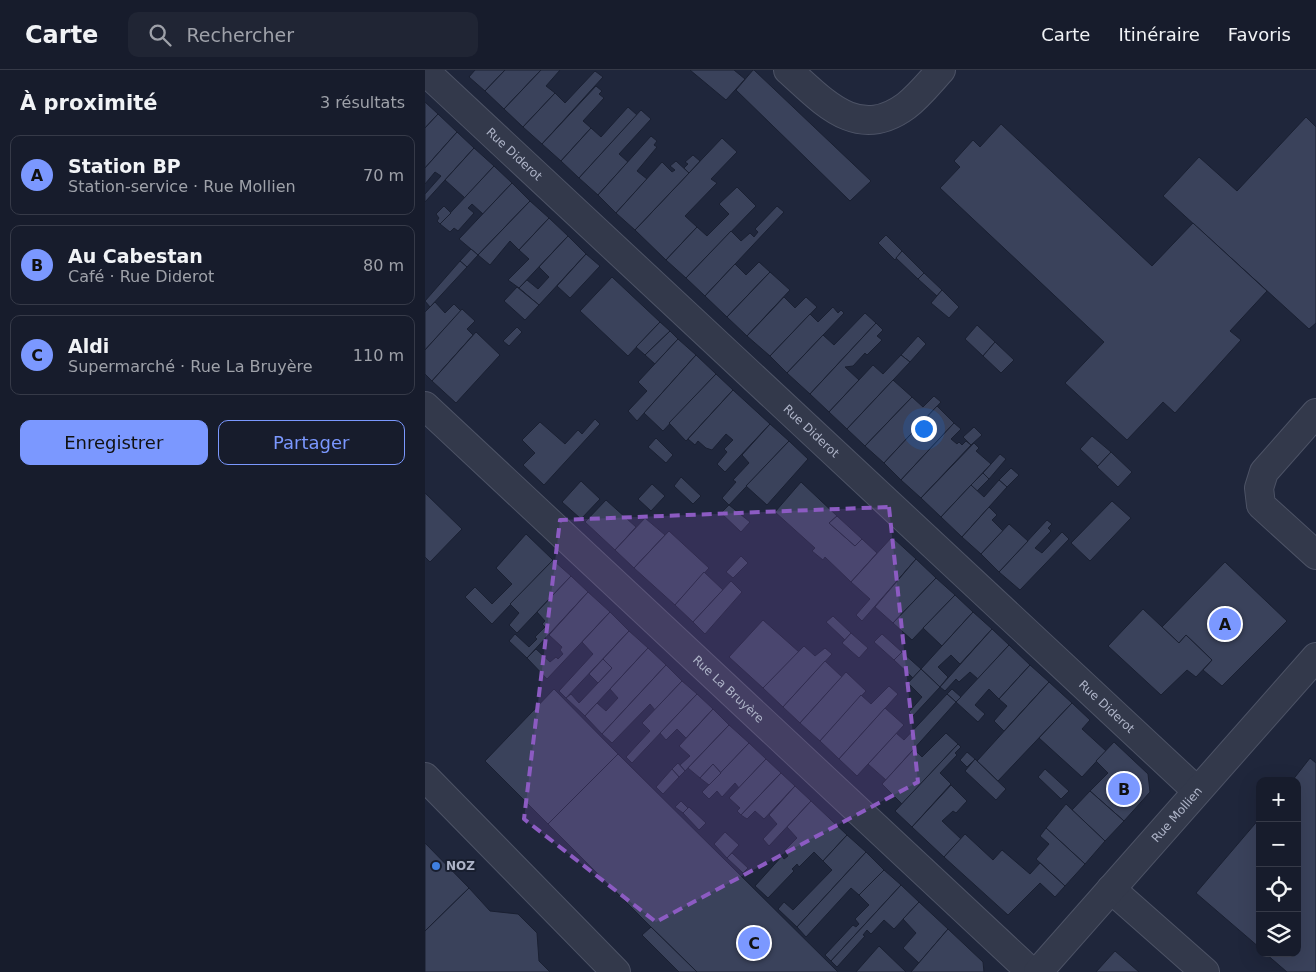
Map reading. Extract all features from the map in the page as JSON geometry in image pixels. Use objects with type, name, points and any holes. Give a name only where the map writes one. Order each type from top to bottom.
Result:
[{"type":"street","points":[[788,70],[834,109],[851,117],[864,119],[877,119],[899,111],[941,70]]},
{"type":"street","name":"Rue Diderot","points":[[425,71],[1197,792]]},
{"type":"street","name":"Rue La Bruyère","points":[[425,406],[1031,972]]},
{"type":"street","points":[[1316,413],[1264,472],[1259,488],[1261,505],[1316,554]]},
{"type":"street","name":"Rue Mollien","points":[[1038,972],[1316,656]]},
{"type":"street","points":[[425,777],[616,972]]},
{"type":"street","points":[[1111,889],[1205,972]]},
{"type":"highlighted area","points":[[889,507],[918,782],[656,922],[524,819],[560,520]]},
{"type":"building","points":[[475,70],[505,70],[485,91],[469,77]]},
{"type":"building","points":[[505,70],[541,70],[504,109],[485,91]]},
{"type":"building","points":[[541,70],[560,70],[546,86],[555,93],[523,127],[504,109]]},
{"type":"building","points":[[690,70],[734,70],[745,79],[726,100]]},
{"type":"building","points":[[753,70],[871,181],[850,201],[736,90]]},
{"type":"building","points":[[595,71],[603,77],[542,144],[523,127],[555,93],[565,103]]},
{"type":"building","points":[[596,86],[602,91],[599,94],[604,98],[583,121],[591,128],[561,161],[542,144]]},
{"type":"building","points":[[425,102],[438,114],[425,128]]},
{"type":"building","points":[[628,107],[637,115],[579,178],[561,161],[591,128],[601,137]]},
{"type":"building","points":[[641,110],[651,119],[619,154],[628,162],[598,195],[579,178]]},
{"type":"building","points":[[438,114],[457,132],[425,168],[425,128]]},
{"type":"building","points":[[1306,117],[1316,127],[1316,323],[1309,329],[1163,196],[1199,157],[1237,191]]},
{"type":"building","points":[[1001,124],[1152,266],[1193,223],[1267,291],[1230,331],[1241,340],[1175,413],[1163,402],[1127,440],[1065,383],[1104,342],[940,188],[960,167],[954,161],[973,140],[980,147]]},
{"type":"building","points":[[457,132],[474,148],[425,202],[425,194],[441,176],[435,172],[425,184],[425,168]]},
{"type":"building","points":[[651,136],[657,141],[654,145],[657,147],[637,171],[647,179],[616,213],[598,195]]},
{"type":"building","points":[[722,138],[737,152],[711,179],[717,183],[685,216],[697,227],[666,260],[635,230]]},
{"type":"building","points":[[474,148],[494,166],[465,198],[445,180]]},
{"type":"building","points":[[693,155],[700,161],[689,173],[684,168],[688,164],[685,162]]},
{"type":"building","points":[[676,161],[689,173],[635,230],[616,213],[662,162],[672,172],[675,170],[670,166]]},
{"type":"building","points":[[494,166],[512,183],[483,214],[472,204],[468,208],[474,213],[458,231],[454,228],[450,232],[440,224]]},
{"type":"building","points":[[512,183],[530,201],[478,255],[459,239]]},
{"type":"building","points":[[737,187],[756,206],[686,278],[666,260],[697,227],[707,236],[729,214],[719,204]]},
{"type":"building","points":[[530,201],[549,218],[519,250],[510,241],[490,265],[478,255]]},
{"type":"building","points":[[444,206],[451,213],[440,224],[437,221],[439,218],[436,214]]},
{"type":"building","points":[[777,206],[784,212],[705,296],[686,278],[731,231],[741,241],[750,233],[754,237],[758,232],[755,229]]},
{"type":"building","points":[[549,218],[568,236],[519,288],[508,280],[529,259],[519,250]]},
{"type":"building","points":[[886,235],[902,251],[895,260],[878,243]]},
{"type":"building","points":[[568,236],[586,254],[539,305],[519,288],[527,280],[538,289],[549,277],[539,267]]},
{"type":"building","points":[[471,249],[478,255],[467,267],[460,261]]},
{"type":"building","points":[[902,251],[924,273],[918,279],[896,258]]},
{"type":"building","points":[[586,254],[600,266],[570,298],[557,286]]},
{"type":"building","points":[[460,261],[467,267],[430,307],[425,301]]},
{"type":"building","points":[[759,262],[770,272],[727,317],[705,296],[735,264],[746,275]]},
{"type":"building","points":[[770,272],[790,290],[747,336],[727,317]]},
{"type":"building","points":[[924,273],[942,290],[937,296],[918,279]]},
{"type":"building","points":[[612,277],[660,322],[628,356],[580,311]]},
{"type":"building","points":[[517,287],[539,305],[525,320],[504,301]]},
{"type":"building","points":[[942,290],[959,307],[949,318],[931,303]]},
{"type":"building","points":[[784,297],[795,308],[806,297],[817,307],[770,356],[747,336]]},
{"type":"building","points":[[435,302],[445,313],[454,304],[461,311],[425,350],[425,312]]},
{"type":"building","points":[[833,307],[838,313],[841,310],[844,313],[787,373],[770,356],[810,314],[818,322]]},
{"type":"building","points":[[462,309],[475,321],[467,329],[473,335],[432,381],[425,374],[425,350]]},
{"type":"building","points":[[865,313],[876,323],[810,394],[787,373],[823,335],[834,345]]},
{"type":"building","points":[[660,322],[670,331],[645,355],[636,347]]},
{"type":"building","points":[[876,323],[883,330],[877,336],[882,340],[867,355],[865,353],[853,366],[845,367],[859,380],[829,412],[810,394]]},
{"type":"building","points":[[977,325],[995,342],[983,356],[965,339]]},
{"type":"building","points":[[517,327],[522,332],[509,346],[503,341]]},
{"type":"building","points":[[670,331],[678,339],[655,364],[645,355]]},
{"type":"building","points":[[476,332],[500,355],[456,403],[432,381]]},
{"type":"building","points":[[918,336],[926,344],[910,362],[901,355]]},
{"type":"building","points":[[678,339],[696,355],[637,421],[628,411],[647,391],[638,382]]},
{"type":"building","points":[[995,342],[1014,360],[1001,373],[983,356]]},
{"type":"building","points":[[696,355],[716,374],[663,431],[644,413]]},
{"type":"building","points":[[901,355],[910,362],[847,429],[829,412],[873,365],[883,374]]},
{"type":"building","points":[[716,374],[733,390],[686,441],[669,423]]},
{"type":"building","points":[[893,380],[912,397],[865,446],[847,429]]},
{"type":"building","points":[[733,390],[770,424],[725,472],[717,464],[727,452],[724,449],[733,440],[726,434],[712,450],[706,448],[698,441],[695,445],[688,439]]},
{"type":"building","points":[[934,396],[941,402],[884,463],[865,446],[912,397],[923,407]]},
{"type":"building","points":[[937,406],[954,423],[901,480],[884,463]]},
{"type":"building","points":[[595,419],[600,424],[544,485],[523,465],[535,453],[522,440],[540,422],[565,444],[578,430],[582,434]]},
{"type":"building","points":[[954,423],[961,429],[951,439],[957,444],[959,442],[962,445],[966,441],[971,445],[921,498],[901,480]]},
{"type":"building","points":[[770,424],[789,441],[729,505],[722,498],[736,482],[733,480],[749,463],[742,455]]},
{"type":"building","points":[[974,427],[982,435],[971,445],[963,437]]},
{"type":"building","points":[[1092,436],[1111,452],[1098,466],[1080,449]]},
{"type":"building","points":[[656,438],[673,455],[666,463],[648,447]]},
{"type":"building","points":[[789,441],[808,459],[767,505],[746,486]]},
{"type":"building","points":[[974,443],[979,448],[976,451],[991,464],[941,517],[921,498]]},
{"type":"building","points":[[1111,452],[1132,472],[1118,487],[1097,467]]},
{"type":"building","points":[[1000,454],[1006,459],[989,479],[983,473]]},
{"type":"building","points":[[1011,468],[1019,475],[1007,487],[999,480]]},
{"type":"building","points":[[983,473],[989,479],[977,491],[971,485]]},
{"type":"building","points":[[681,477],[701,496],[693,504],[674,486]]},
{"type":"building","points":[[999,480],[1007,487],[962,537],[941,517],[971,485],[984,497]]},
{"type":"building","points":[[581,481],[600,499],[581,519],[562,502]]},
{"type":"building","points":[[801,482],[837,516],[829,523],[855,546],[862,539],[877,553],[851,582],[825,557],[823,560],[812,551],[815,548],[775,512]]},
{"type":"building","points":[[652,484],[665,496],[651,511],[638,499]]},
{"type":"building","points":[[425,493],[462,529],[430,562],[425,557]]},
{"type":"building","points":[[606,500],[636,527],[615,550],[585,522]]},
{"type":"building","points":[[1112,501],[1131,518],[1090,561],[1071,543]]},
{"type":"building","points":[[729,505],[750,522],[741,532],[721,513]]},
{"type":"building","points":[[989,507],[997,515],[992,520],[1003,531],[981,554],[962,537]]},
{"type":"building","points":[[837,516],[862,539],[855,546],[829,523]]},
{"type":"building","points":[[645,518],[665,535],[634,568],[615,550]]},
{"type":"building","points":[[1047,520],[1052,524],[1048,528],[1051,531],[1035,548],[1042,553],[1062,532],[1069,539],[1020,590],[999,572]]},
{"type":"building","points":[[1009,524],[1028,541],[999,572],[981,554]]},
{"type":"building","points":[[669,531],[709,568],[675,605],[634,568]]},
{"type":"building","points":[[526,534],[553,560],[492,624],[465,597],[475,587],[492,604],[512,584],[496,568]]},
{"type":"building","points":[[892,537],[916,559],[862,621],[856,615],[870,599],[851,582]]},
{"type":"building","points":[[741,556],[748,563],[733,578],[726,572]]},
{"type":"building","points":[[916,559],[936,578],[893,623],[875,607]]},
{"type":"building","points":[[553,560],[571,576],[517,633],[509,625],[519,613],[510,604]]},
{"type":"building","points":[[1225,562],[1287,621],[1222,686],[1203,670],[1212,660],[1186,635],[1179,643],[1162,627]]},
{"type":"building","points":[[704,572],[723,590],[693,622],[675,605]]},
{"type":"building","points":[[571,576],[588,592],[527,658],[509,641],[515,634],[529,647],[537,639],[535,637],[545,627],[542,624],[545,621],[537,612]]},
{"type":"building","points":[[936,578],[955,595],[912,640],[893,623]]},
{"type":"building","points":[[731,581],[742,592],[705,634],[693,622]]},
{"type":"building","points":[[588,592],[610,612],[547,679],[527,658],[536,649],[550,662],[556,657],[558,659],[563,654],[560,650],[562,647],[549,635]]},
{"type":"building","points":[[955,595],[973,612],[942,646],[923,628]]},
{"type":"building","points":[[1143,609],[1179,643],[1186,635],[1212,660],[1196,677],[1187,670],[1161,695],[1108,646]]},
{"type":"building","points":[[610,612],[629,631],[566,698],[559,691],[593,654],[582,642]]},
{"type":"building","points":[[973,612],[992,629],[960,664],[951,655],[938,667],[948,677],[940,687],[921,669]]},
{"type":"building","points":[[833,616],[851,633],[845,640],[826,622]]},
{"type":"building","points":[[763,620],[799,652],[763,688],[729,657]]},
{"type":"building","points":[[992,629],[1009,645],[978,679],[970,672],[959,682],[956,679],[945,691],[940,687]]},
{"type":"building","points":[[629,631],[648,648],[585,716],[566,698],[571,694],[579,703],[598,683],[612,668],[603,659]]},
{"type":"building","points":[[851,633],[868,648],[859,658],[842,643]]},
{"type":"building","points":[[882,634],[902,652],[894,660],[874,642]]},
{"type":"building","points":[[1009,645],[1030,665],[999,699],[989,689],[975,705],[985,714],[978,722],[956,702]]},
{"type":"building","points":[[804,646],[815,656],[825,648],[832,654],[783,707],[763,688]]},
{"type":"building","points":[[648,648],[666,665],[602,734],[585,716],[597,703],[606,711],[618,698],[610,689]]},
{"type":"building","points":[[902,652],[921,669],[913,678],[894,660]]},
{"type":"building","points":[[603,659],[612,668],[598,683],[589,674]]},
{"type":"building","points":[[825,661],[842,677],[800,723],[783,707]]},
{"type":"building","points":[[666,665],[682,681],[655,710],[650,704],[612,743],[602,734]]},
{"type":"building","points":[[1030,665],[1049,682],[1004,731],[994,721],[1007,706],[999,699]]},
{"type":"building","points":[[921,669],[940,687],[913,716],[909,712],[922,697],[908,683]]},
{"type":"building","points":[[846,672],[866,691],[820,741],[800,723]]},
{"type":"building","points":[[682,681],[697,694],[632,763],[626,757],[650,731],[642,723]]},
{"type":"building","points":[[1049,682],[1072,703],[998,781],[977,761]]},
{"type":"building","points":[[889,686],[898,694],[839,759],[820,741],[861,695],[871,704]]},
{"type":"building","points":[[554,689],[618,754],[548,824],[485,761]]},
{"type":"building","points":[[952,689],[961,697],[956,702],[947,694]]},
{"type":"building","points":[[697,694],[713,709],[686,738],[677,729],[666,740],[660,733]]},
{"type":"building","points":[[947,694],[956,702],[886,780],[868,764],[896,733],[904,740]]},
{"type":"building","points":[[1072,703],[1090,720],[1082,729],[1106,751],[1082,777],[1039,738]]},
{"type":"building","points":[[885,708],[904,725],[857,776],[839,759]]},
{"type":"building","points":[[713,709],[729,725],[685,771],[680,765],[690,756],[679,746]]},
{"type":"building","points":[[729,725],[749,743],[721,773],[713,764],[700,778],[688,768]]},
{"type":"building","points":[[946,733],[958,744],[902,804],[882,784],[914,749],[922,757]]},
{"type":"building","points":[[1114,742],[1148,774],[1150,792],[1124,821],[1090,791],[1108,773],[1096,761]]},
{"type":"building","points":[[749,743],[766,759],[739,788],[735,783],[722,797],[717,791],[709,799],[702,792]]},
{"type":"building","points":[[958,744],[961,747],[955,753],[957,755],[940,773],[951,784],[912,827],[895,811]]},
{"type":"building","points":[[967,752],[975,759],[967,767],[960,760]]},
{"type":"building","points":[[618,754],[838,972],[697,972],[651,927],[548,824]]},
{"type":"building","points":[[1310,758],[1316,763],[1316,972],[1287,972],[1270,957],[1301,957],[1301,777],[1295,777]]},
{"type":"building","points":[[766,759],[781,773],[741,815],[737,811],[740,808],[729,798]]},
{"type":"building","points":[[975,759],[1006,789],[996,800],[965,771]]},
{"type":"building","points":[[678,763],[685,771],[679,777],[672,769]]},
{"type":"building","points":[[713,764],[721,773],[709,785],[700,778]]},
{"type":"building","points":[[672,769],[679,777],[663,794],[656,787]]},
{"type":"building","points":[[1045,769],[1069,791],[1061,799],[1038,777]]},
{"type":"building","points":[[781,773],[795,786],[764,819],[755,811],[747,819],[741,815]]},
{"type":"building","points":[[951,785],[967,801],[956,813],[953,811],[942,821],[961,839],[944,857],[912,827]]},
{"type":"building","points":[[795,786],[811,801],[769,846],[763,839],[777,824],[769,815]]},
{"type":"building","points":[[1090,791],[1124,821],[1105,841],[1072,810]]},
{"type":"building","points":[[681,801],[688,808],[683,813],[675,807]]},
{"type":"building","points":[[811,801],[847,835],[823,861],[814,852],[799,867],[797,864],[792,869],[794,871],[768,898],[755,886],[782,856],[784,859],[788,856],[784,851],[797,838],[787,827]]},
{"type":"building","points":[[1066,804],[1105,841],[1085,864],[1046,828]]},
{"type":"building","points":[[689,807],[706,823],[699,830],[683,813]]},
{"type":"building","points":[[1256,823],[1256,945],[1196,893]]},
{"type":"building","points":[[1046,828],[1085,864],[1065,886],[1036,859],[1049,844],[1040,836]]},
{"type":"building","points":[[725,832],[739,845],[727,858],[714,844]]},
{"type":"building","points":[[965,834],[993,860],[1002,850],[1030,874],[1040,863],[1065,886],[1055,897],[1040,883],[1008,915],[944,857]]},
{"type":"building","points":[[847,835],[866,852],[797,927],[778,909],[784,902],[793,910],[832,870],[823,861]]},
{"type":"building","name":"NOZ","points":[[425,843],[469,888],[425,931]]},
{"type":"building","points":[[866,852],[884,870],[859,895],[851,888],[806,937],[797,927]]},
{"type":"building","points":[[732,853],[748,868],[743,873],[727,858]]},
{"type":"building","points":[[884,870],[901,885],[831,961],[825,955],[853,925],[856,927],[859,924],[855,919],[869,905],[859,895]]},
{"type":"building","points":[[901,885],[919,902],[894,929],[884,920],[871,934],[867,930],[863,935],[865,936],[837,967],[831,961]]},
{"type":"building","points":[[469,888],[490,911],[518,914],[537,933],[539,961],[550,972],[425,972],[425,931]]},
{"type":"building","points":[[919,902],[948,929],[919,963],[903,948],[916,933],[903,919]]},
{"type":"building","points":[[651,927],[697,972],[679,972],[642,935]]},
{"type":"building","points":[[948,929],[983,962],[984,972],[911,972]]},
{"type":"building","points":[[879,946],[906,972],[856,972]]},
{"type":"building","points":[[1115,951],[1139,972],[1096,972]]},
{"type":"place","name":"Station BP","points":[[1225,624]]},
{"type":"place","name":"Au Cabestan","points":[[1124,789]]},
{"type":"place","name":"NOZ","points":[[436,866]]},
{"type":"place","name":"Aldi","points":[[754,943]]}]
